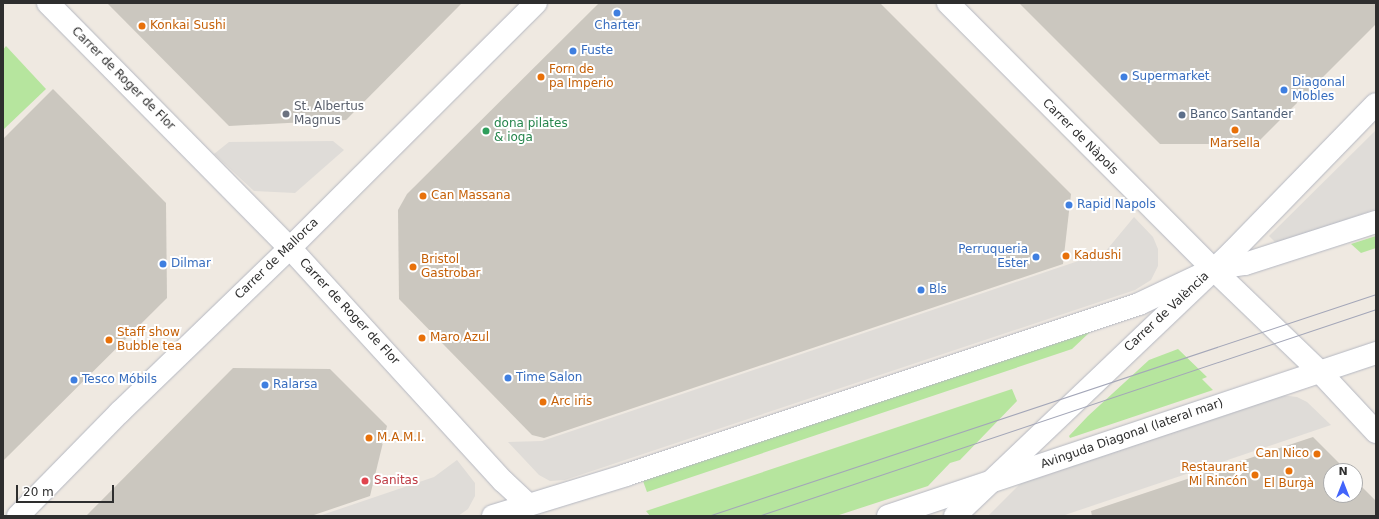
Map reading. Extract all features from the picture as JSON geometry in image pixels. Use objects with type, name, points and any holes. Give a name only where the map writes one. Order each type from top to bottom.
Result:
[{"type":"street","name":"Carrer de Roger de Flor","points":[[48,3],[290,248],[503,481],[535,510]]},
{"type":"street","name":"Carrer de Mallorca","points":[[18,516],[200,333],[290,248],[536,3]]},
{"type":"street","name":"Carrer de Nàpols","points":[[959,7],[1213,269],[1320,372]]},
{"type":"street","name":"Carrer de València","points":[[955,516],[1213,269],[1376,104]]},
{"type":"street","points":[[493,516],[535,510],[626,475],[1139,304],[1213,269],[1245,264],[1376,222]]},
{"type":"street","name":"Avinguda Diagonal (lateral mar)","points":[[888,516],[1376,353]]},
{"type":"street","points":[[1320,372],[1376,432]]},
{"type":"green space","points":[[6,46],[46,89],[3,130],[3,50]]},
{"type":"green space","points":[[1376,236],[1376,248],[1361,253],[1351,244]]},
{"type":"green space","points":[[1090,332],[1072,349],[647,492],[643,481]]},
{"type":"green space","points":[[1178,349],[1207,377],[1202,379],[1213,390],[1070,438],[1069,436],[1088,416],[1149,360]]},
{"type":"green space","points":[[1012,389],[1017,401],[960,460],[950,463],[928,486],[836,516],[650,516],[646,511]]},
{"type":"shaded area","points":[[1376,130],[1376,209],[1277,244],[1269,236]]},
{"type":"shaded area","points":[[333,141],[344,150],[295,193],[254,191],[214,154],[229,142]]},
{"type":"shaded area","points":[[1134,217],[1153,237],[1158,249],[1158,266],[1151,280],[1135,290],[565,480],[550,481],[539,475],[508,442],[542,441],[1105,252]]},
{"type":"shaded area","points":[[1281,395],[1297,397],[1307,402],[1331,425],[1062,516],[988,516],[1020,484]]},
{"type":"shaded area","points":[[457,460],[475,483],[475,496],[468,509],[458,516],[319,516],[434,477]]},
{"type":"building","points":[[107,3],[462,3],[346,120],[229,126]]},
{"type":"building","points":[[599,3],[880,3],[1071,194],[1063,264],[544,438],[532,435],[399,299],[398,210],[407,194]]},
{"type":"building","points":[[1019,3],[1376,3],[1376,24],[1256,144],[1160,144]]},
{"type":"building","points":[[53,89],[166,203],[167,298],[3,461],[3,139]]},
{"type":"building","points":[[233,368],[330,369],[387,426],[370,496],[311,516],[86,516]]},
{"type":"building","points":[[1313,437],[1339,463],[1323,463],[1323,503],[1363,503],[1363,488],[1376,501],[1376,516],[1092,516],[1091,511]]},
{"type":"tram line","points":[[708,516],[1376,294]]},
{"type":"tram line","points":[[758,516],[1376,309]]},
{"type":"place","name":"Charter","points":[[617,13]]},
{"type":"place","name":"Konkai Sushi","points":[[142,26]]},
{"type":"place","name":"Fuste","points":[[573,51]]},
{"type":"place","name":"Forn de pa Imperio","points":[[541,77]]},
{"type":"place","name":"Supermarket","points":[[1124,77]]},
{"type":"place","name":"Diagonal Mobles","points":[[1284,90]]},
{"type":"place","name":"St. Albertus Magnus","points":[[286,114]]},
{"type":"place","name":"Banco Santander","points":[[1182,115]]},
{"type":"place","name":"Marsella","points":[[1235,130]]},
{"type":"place","name":"dona pilates & ioga","points":[[486,131]]},
{"type":"place","name":"Can Massana","points":[[423,196]]},
{"type":"place","name":"Rapid Napols","points":[[1069,205]]},
{"type":"place","name":"Kadushi","points":[[1066,256]]},
{"type":"place","name":"Perruqueria Ester","points":[[1036,257]]},
{"type":"place","name":"Dilmar","points":[[163,264]]},
{"type":"place","name":"Bristol Gastrobar","points":[[413,267]]},
{"type":"place","name":"Bls","points":[[921,290]]},
{"type":"place","name":"Maro Azul","points":[[422,338]]},
{"type":"place","name":"Staff show Bubble tea","points":[[109,340]]},
{"type":"place","name":"Time Salon","points":[[508,378]]},
{"type":"place","name":"Tesco Móbils","points":[[74,380]]},
{"type":"place","name":"Ralarsa","points":[[265,385]]},
{"type":"place","name":"Arc iris","points":[[543,402]]},
{"type":"place","name":"M.A.M.I.","points":[[369,438]]},
{"type":"place","name":"Can Nico","points":[[1317,454]]},
{"type":"place","name":"El Burgà","points":[[1289,471]]},
{"type":"place","name":"Restaurant Mi Rincón","points":[[1255,475]]},
{"type":"place","name":"Sanitas","points":[[365,481]]}]
